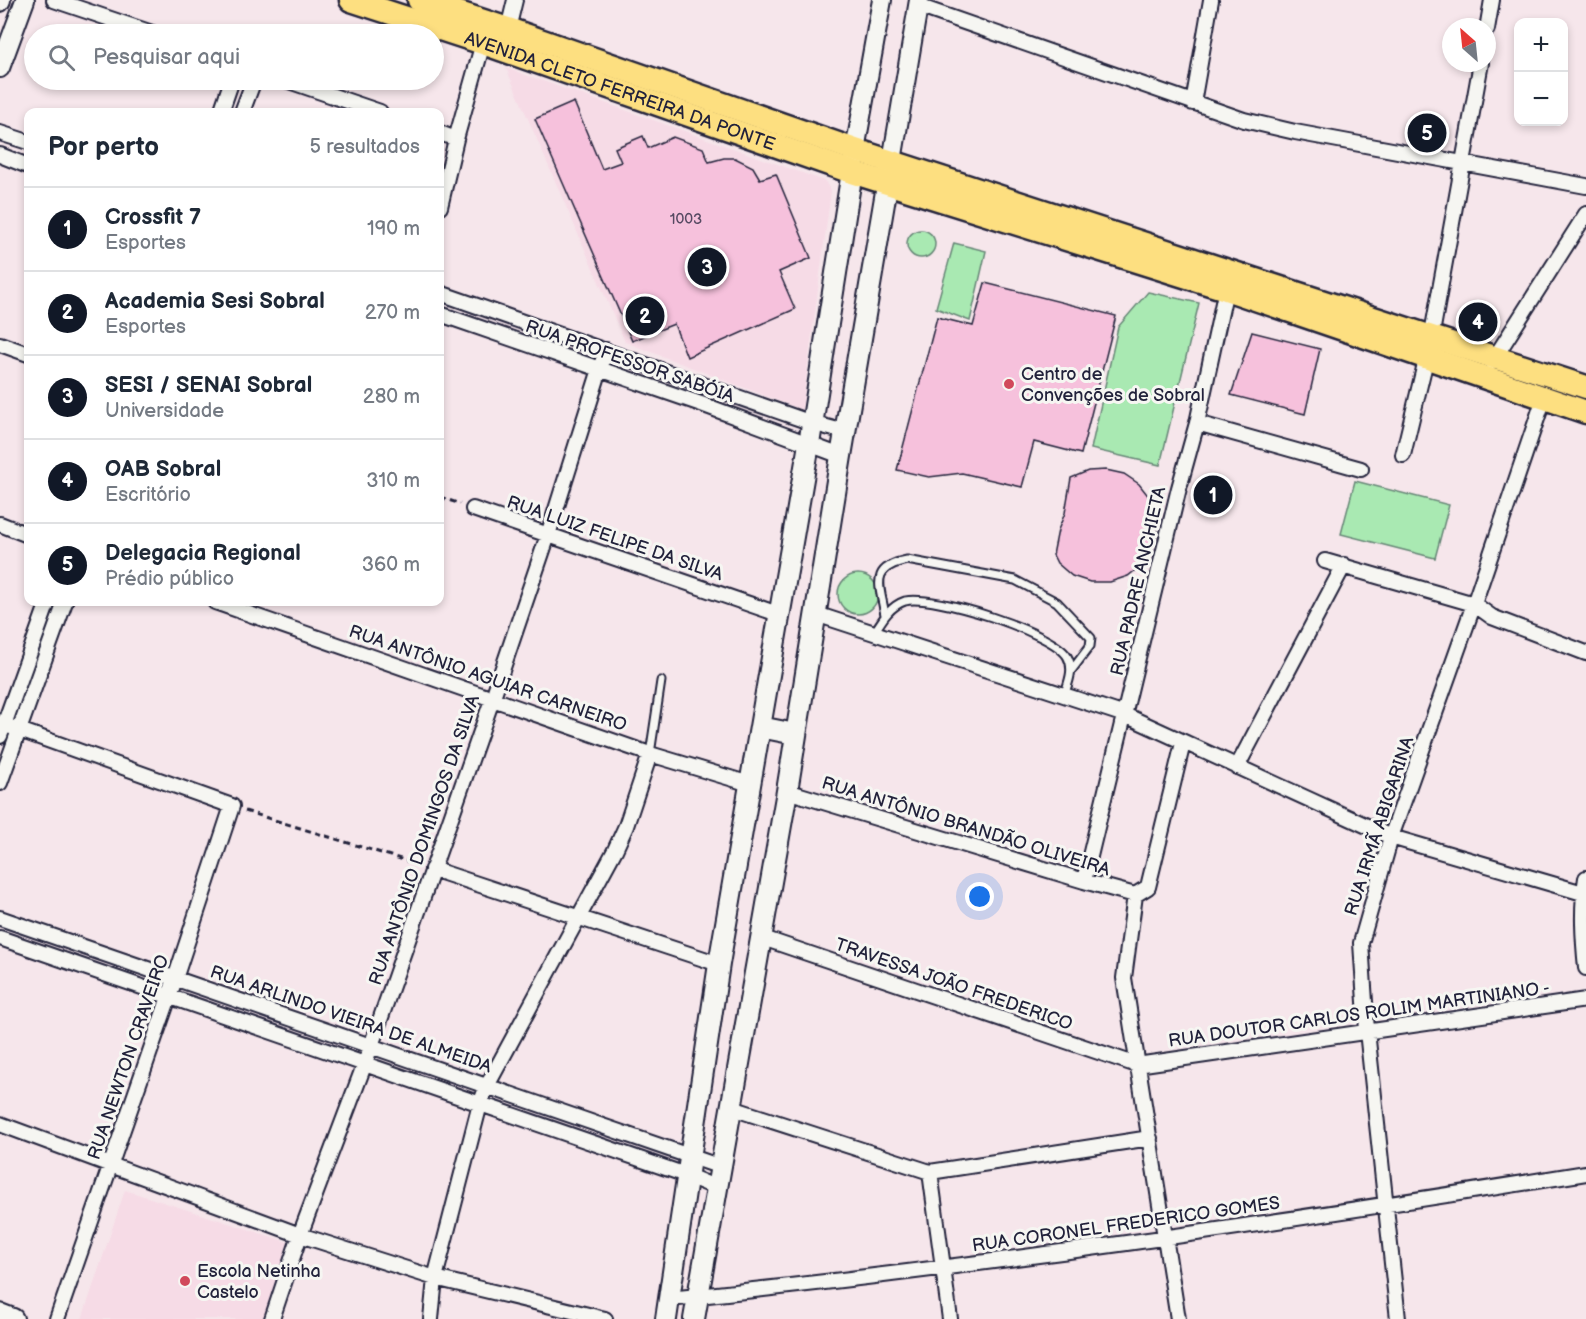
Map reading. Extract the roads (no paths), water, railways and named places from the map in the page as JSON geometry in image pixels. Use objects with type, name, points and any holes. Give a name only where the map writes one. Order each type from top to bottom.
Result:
[{"type":"main road","name":"AVENIDA CLETO FERREIRA DA PONTE","points":[[351,0],[425,24]]},
{"type":"main road","name":"AVENIDA CLETO FERREIRA DA PONTE","points":[[419,0],[508,29],[853,161]]},
{"type":"main road","name":"AVENIDA CLETO FERREIRA DA PONTE","points":[[444,30],[890,172]]},
{"type":"main road","points":[[666,1319],[719,964],[809,444],[853,161]]},
{"type":"main road","points":[[890,172],[1226,289],[1429,348]]},
{"type":"main road","points":[[890,172],[1490,367],[1586,387]]},
{"type":"main road","points":[[694,1319],[787,791],[890,172]]},
{"type":"main road","points":[[1490,367],[1544,398],[1586,412]]},
{"type":"main road","points":[[760,727],[795,734]]},
{"type":"main road","points":[[0,1314],[13,1319]]},
{"type":"street","points":[[0,68],[25,0]]},
{"type":"street","points":[[54,0],[125,24]]},
{"type":"street","points":[[508,29],[515,0]]},
{"type":"street","points":[[853,161],[882,0]]},
{"type":"street","points":[[1194,103],[1211,0]]},
{"type":"street","points":[[1489,18],[1492,0]]},
{"type":"street","points":[[890,172],[919,3],[1244,120],[1295,132],[1586,186]]},
{"type":"street","points":[[444,190],[483,43]]},
{"type":"street","points":[[1403,455],[1429,348],[1479,72]]},
{"type":"street","points":[[222,108],[229,90]]},
{"type":"street","points":[[244,108],[250,90]]},
{"type":"street","points":[[315,90],[368,108]]},
{"type":"street","points":[[0,132],[24,141]]},
{"type":"street","points":[[444,134],[456,139]]},
{"type":"street","points":[[0,155],[24,164]]},
{"type":"street","points":[[1490,367],[1586,214]]},
{"type":"street","name":"RUA PADRE ANCHIETA","points":[[1084,882],[1179,488],[1197,423],[1226,289]]},
{"type":"street","name":"RUA PROFESSOR SABÓIA","points":[[444,294],[812,423],[845,432]]},
{"type":"street","points":[[477,325],[483,307]]},
{"type":"street","name":"RUA PROFESSOR SABÓIA","points":[[444,315],[704,405],[841,456]]},
{"type":"street","points":[[0,344],[24,353]]},
{"type":"street","name":"RUA ANTÔNIO DOMINGOS DA SILVA","points":[[272,1319],[300,1234],[365,1063],[492,700],[548,534],[606,350]]},
{"type":"street","name":"RUA IRMÃ ABIGARINA","points":[[1398,1319],[1367,1031],[1361,943],[1391,837],[1544,398]]},
{"type":"street","points":[[1197,423],[1361,469]]},
{"type":"street","name":"RUA LUIZ FELIPE DA SILVA","points":[[473,509],[778,614]]},
{"type":"street","points":[[0,524],[24,533]]},
{"type":"street","points":[[1325,561],[1474,604],[1492,617],[1586,653]]},
{"type":"street","points":[[1237,767],[1344,565]]},
{"type":"street","points":[[18,730],[1,728],[47,606]]},
{"type":"street","points":[[0,783],[64,606]]},
{"type":"street","name":"RUA ANTÔNIO AGUIAR CARNEIRO","points":[[226,606],[650,754],[750,784]]},
{"type":"street","points":[[816,614],[1125,715],[1391,837],[1583,893]]},
{"type":"street","name":"RUA NEWTON CRAVEIRO","points":[[18,730],[232,806],[176,977],[57,1319]]},
{"type":"street","points":[[1178,1319],[1124,978],[1135,895],[1148,887],[1183,743]]},
{"type":"street","points":[[431,1319],[435,1278],[480,1104],[487,1086],[580,917],[622,834],[650,754]]},
{"type":"street","name":"RUA ANTÔNIO BRANDÃO OLIVEIRA","points":[[787,791],[1084,882],[1135,895]]},
{"type":"street","points":[[432,869],[719,964]]},
{"type":"street","points":[[1586,878],[1583,893],[1586,968]]},
{"type":"street","name":"RUA ARLINDO VIEIRA DE ALMEIDA","points":[[0,918],[487,1086],[688,1165]]},
{"type":"street","name":"TRAVESSA JOÃO FREDERICO","points":[[760,937],[1137,1065]]},
{"type":"street","name":"RUA ARLINDO VIEIRA DE ALMEIDA","points":[[0,938],[480,1104],[688,1165]]},
{"type":"street","points":[[66,962],[74,944]]},
{"type":"street","name":"RUA DOUTOR CARLOS ROLIM MARTINIANO -","points":[[1137,1065],[1586,1000]]},
{"type":"street","points":[[732,1108],[930,1172],[1150,1138]]},
{"type":"street","points":[[0,1124],[300,1234],[435,1278],[605,1319]]},
{"type":"street","points":[[688,1165],[721,1167]]},
{"type":"street","points":[[688,1165],[717,1188]]},
{"type":"street","points":[[930,1172],[950,1319]]},
{"type":"street","name":"RUA CORONEL FREDERICO GOMES","points":[[669,1299],[944,1267],[1166,1237],[1586,1173]]},
{"type":"lane","points":[[885,615],[879,579],[881,571],[891,563],[907,560],[1015,580],[1057,602],[1090,638],[1090,646],[1071,671],[1064,696]]},
{"type":"lane","points":[[874,633],[885,615],[895,605],[908,601],[949,603],[1009,622],[1061,649],[1069,658],[1071,671]]},
{"type":"lane","points":[[650,754],[661,681]]},
{"type":"place","name":"Delegacia Regional","points":[[1427,133]]},
{"type":"place","name":"SESI / SENAI Sobral","points":[[707,267]]},
{"type":"place","name":"Academia Sesi Sobral","points":[[645,316]]},
{"type":"place","name":"OAB Sobral","points":[[1478,322]]},
{"type":"place","name":"Centro de Convenções de Sobral","points":[[1009,384]]},
{"type":"place","name":"Crossfit 7","points":[[1213,495]]},
{"type":"place","name":"Escola Netinha Castelo","points":[[185,1281]]}]
